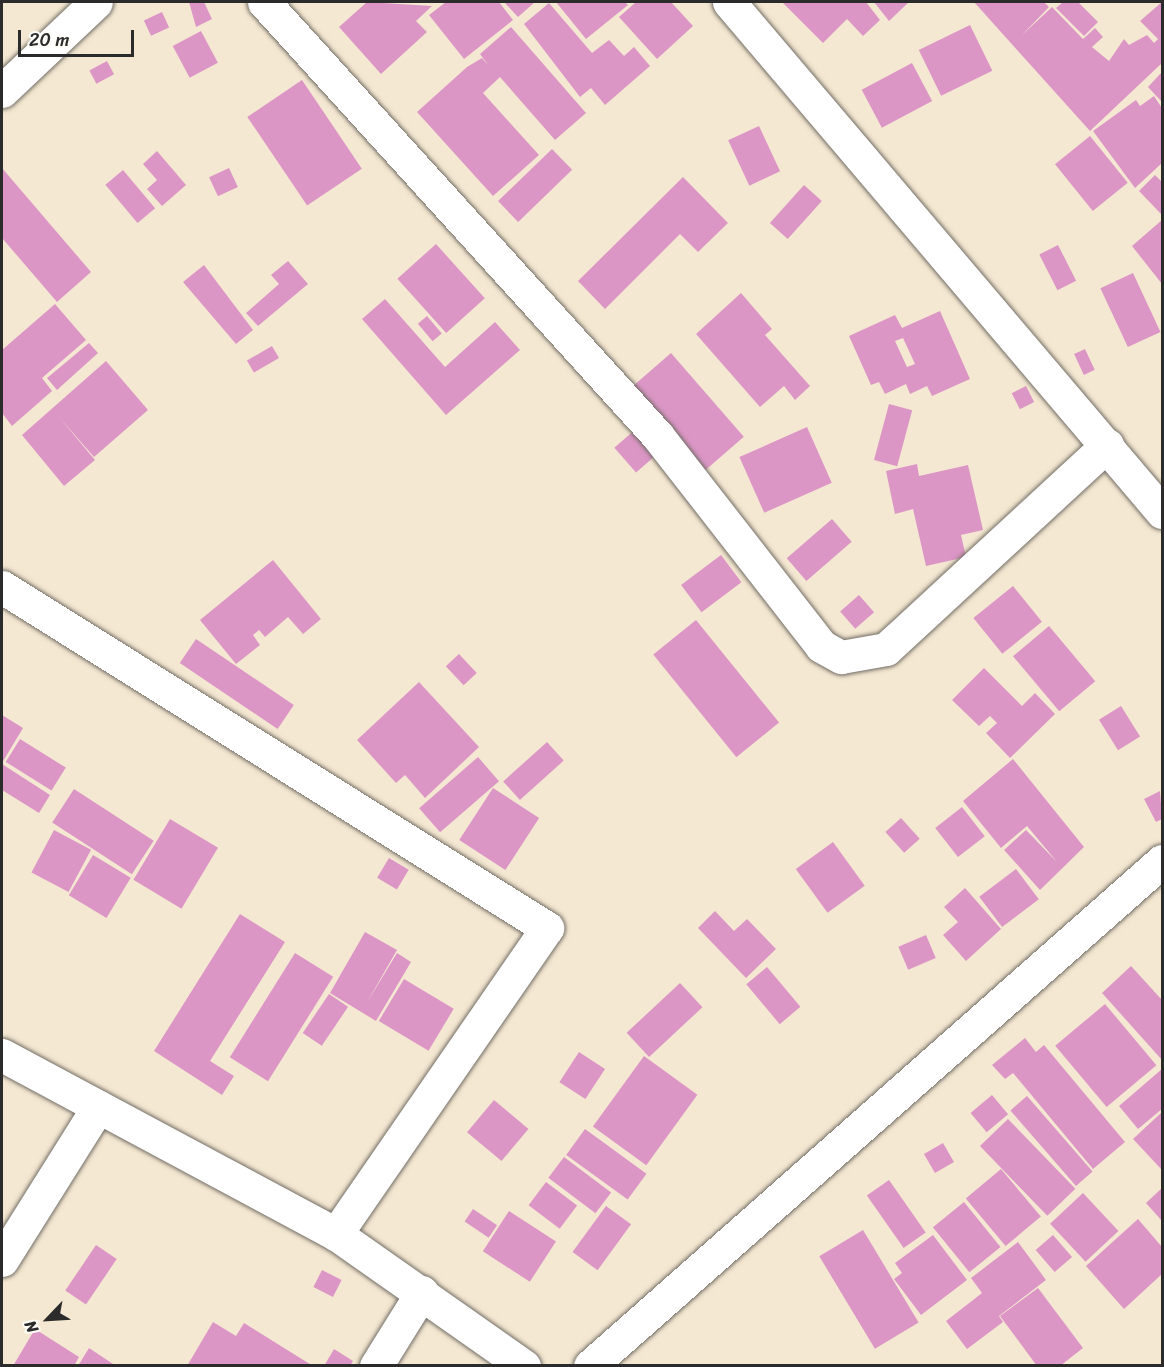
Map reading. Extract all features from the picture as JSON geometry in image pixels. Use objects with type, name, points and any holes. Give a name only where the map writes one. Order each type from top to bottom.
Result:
[{"type":"street","points":[[2,92],[96,2]]},
{"type":"street","points":[[264,2],[657,435],[821,646],[841,657],[886,649],[1107,445]]},
{"type":"street","points":[[729,2],[1162,512]]},
{"type":"street","points":[[2,587],[547,928],[336,1234]]},
{"type":"street","points":[[590,1365],[1162,861]]},
{"type":"street","points":[[2,1055],[336,1234],[524,1365]]},
{"type":"street","points":[[2,1260],[99,1107]]},
{"type":"street","points":[[376,1365],[422,1292]]},
{"type":"building","points":[[189,2],[204,2],[212,19],[196,27]]},
{"type":"building","points":[[367,2],[432,6],[416,21],[427,32],[381,74],[339,27]]},
{"type":"building","points":[[446,2],[499,2],[513,20],[464,59],[429,15]]},
{"type":"building","points":[[504,2],[535,2],[518,17]]},
{"type":"building","points":[[556,2],[625,2],[628,5],[586,39]]},
{"type":"building","points":[[636,2],[671,2],[693,26],[657,59],[619,17]]},
{"type":"building","points":[[782,2],[866,2],[880,20],[863,36],[847,19],[823,43]]},
{"type":"building","points":[[874,2],[909,2],[889,21]]},
{"type":"building","points":[[974,2],[1044,2],[1049,7],[1022,35],[1052,7],[1083,39],[1095,28],[1103,37],[1092,47],[1109,61],[1124,39],[1129,45],[1147,35],[1154,43],[1158,39],[1140,21],[1162,2],[1162,63],[1090,131]]},
{"type":"building","points":[[1063,2],[1078,2],[1098,22],[1084,36],[1056,8]]},
{"type":"building","points":[[549,3],[592,53],[609,40],[624,56],[634,47],[650,66],[605,105],[591,88],[580,97],[524,24]]},
{"type":"building","points":[[162,12],[169,27],[151,36],[144,20]]},
{"type":"building","points":[[970,25],[992,71],[941,96],[919,50]]},
{"type":"building","points":[[511,27],[586,113],[555,140],[500,77],[483,93],[539,155],[493,196],[417,112],[467,67],[482,58],[489,66],[480,54]]},
{"type":"building","points":[[201,31],[218,63],[190,78],[173,46]]},
{"type":"building","points":[[107,61],[114,74],[96,84],[89,70]]},
{"type":"building","points":[[912,63],[932,101],[882,128],[862,90]]},
{"type":"building","points":[[1162,72],[1162,102],[1148,87]]},
{"type":"building","points":[[302,80],[362,169],[307,206],[247,117]]},
{"type":"building","points":[[1154,96],[1162,108],[1162,163],[1135,188],[1093,131],[1136,100],[1140,106]]},
{"type":"building","points":[[759,126],[780,171],[749,186],[728,140]]},
{"type":"building","points":[[1090,136],[1128,183],[1093,211],[1055,164]]},
{"type":"building","points":[[552,149],[572,170],[518,222],[498,201]]},
{"type":"building","points":[[157,151],[186,185],[162,206],[147,189],[157,180],[143,164]]},
{"type":"building","points":[[2,168],[91,272],[57,302],[2,238]]},
{"type":"building","points":[[229,168],[238,187],[218,196],[209,177]]},
{"type":"building","points":[[123,170],[155,208],[138,223],[105,185]]},
{"type":"building","points":[[1155,175],[1162,182],[1162,215],[1139,191]]},
{"type":"building","points":[[683,177],[728,223],[698,252],[680,234],[605,309],[578,281]]},
{"type":"building","points":[[804,185],[822,201],[788,239],[770,223]]},
{"type":"building","points":[[1162,220],[1162,284],[1132,246]]},
{"type":"building","points":[[436,244],[485,298],[446,333],[397,279]]},
{"type":"building","points":[[1058,245],[1076,281],[1057,290],[1039,255]]},
{"type":"building","points":[[288,261],[308,284],[258,326],[246,313],[279,284],[271,275]]},
{"type":"building","points":[[204,265],[253,330],[236,344],[183,282]]},
{"type":"building","points":[[1133,273],[1160,332],[1128,347],[1100,288]]},
{"type":"building","points":[[741,293],[772,329],[765,335],[810,386],[795,400],[784,386],[760,407],[696,334]]},
{"type":"building","points":[[385,299],[445,367],[495,322],[520,350],[446,415],[362,319]]},
{"type":"building","points":[[55,304],[86,340],[42,378],[52,391],[12,426],[2,413],[2,350]]},
{"type":"building","points":[[940,311],[970,379],[932,396],[927,386],[910,394],[906,384],[885,394],[879,382],[871,385],[849,336],[895,315],[902,328]],"holes":[[[903,338],[915,364],[907,367],[895,341]]]},
{"type":"building","points":[[427,316],[442,334],[433,341],[418,324]]},
{"type":"building","points":[[89,343],[98,353],[57,390],[47,378]]},
{"type":"building","points":[[272,346],[279,358],[254,373],[247,360]]},
{"type":"building","points":[[1085,349],[1095,370],[1084,375],[1074,354]]},
{"type":"building","points":[[671,353],[744,437],[702,474],[629,390]]},
{"type":"building","points":[[106,361],[148,410],[94,457],[59,417],[95,460],[64,486],[22,435]]},
{"type":"building","points":[[1026,386],[1034,402],[1020,409],[1012,393]]},
{"type":"building","points":[[889,404],[912,410],[897,466],[874,460]]},
{"type":"building","points":[[807,427],[832,483],[764,513],[739,457]]},
{"type":"building","points":[[637,428],[659,453],[636,473],[614,448]]},
{"type":"building","points":[[917,464],[919,476],[968,465],[983,530],[961,535],[966,557],[926,566],[913,509],[895,514],[886,471]]},
{"type":"building","points":[[832,519],[852,542],[806,581],[787,558]]},
{"type":"building","points":[[721,555],[741,582],[702,612],[681,585]]},
{"type":"building","points":[[273,560],[321,619],[303,634],[288,617],[265,637],[259,630],[253,635],[260,645],[236,664],[200,620]]},
{"type":"building","points":[[1013,586],[1042,622],[1002,654],[973,618]]},
{"type":"building","points":[[859,595],[874,612],[855,629],[840,611]]},
{"type":"building","points":[[696,620],[779,723],[736,757],[653,655]]},
{"type":"building","points":[[1049,626],[1095,681],[1059,711],[1013,656]]},
{"type":"building","points":[[196,639],[294,705],[278,729],[180,663]]},
{"type":"building","points":[[459,654],[477,673],[464,685],[446,666]]},
{"type":"building","points":[[984,668],[1022,706],[1035,693],[1055,714],[1010,758],[986,733],[997,723],[990,716],[979,726],[952,700]]},
{"type":"building","points":[[419,682],[479,747],[425,798],[405,775],[396,783],[357,740]]},
{"type":"building","points":[[1121,706],[1140,737],[1118,750],[1099,720]]},
{"type":"building","points":[[2,715],[23,728],[2,763]]},
{"type":"building","points":[[20,739],[66,768],[51,791],[6,762]]},
{"type":"building","points":[[547,742],[564,761],[520,800],[503,781]]},
{"type":"building","points":[[478,757],[499,781],[440,832],[419,808]]},
{"type":"building","points":[[1013,759],[1084,847],[1040,890],[1004,850],[1026,830],[1057,862],[1027,826],[1001,848],[963,801]]},
{"type":"building","points":[[2,764],[50,795],[39,813],[2,790]]},
{"type":"building","points":[[493,788],[539,818],[505,870],[459,840]]},
{"type":"building","points":[[74,789],[154,841],[132,874],[52,823]]},
{"type":"building","points":[[1160,791],[1162,819],[1156,822],[1144,799]]},
{"type":"building","points":[[962,807],[985,836],[958,857],[935,828]]},
{"type":"building","points":[[901,818],[920,839],[904,853],[885,832]]},
{"type":"building","points":[[170,819],[218,848],[181,909],[133,880]]},
{"type":"building","points":[[54,830],[91,850],[69,892],[31,872]]},
{"type":"building","points":[[833,842],[865,886],[828,913],[796,869]]},
{"type":"building","points":[[93,855],[131,878],[107,918],[69,895]]},
{"type":"building","points":[[389,858],[409,870],[397,890],[377,878]]},
{"type":"building","points":[[1016,869],[1039,899],[1002,927],[979,897]]},
{"type":"building","points":[[965,888],[1001,929],[966,961],[943,935],[958,922],[944,907]]},
{"type":"building","points":[[715,911],[734,931],[747,919],[776,949],[746,978],[698,928]]},
{"type":"building","points":[[240,914],[285,942],[210,1061],[234,1076],[222,1095],[154,1051]]},
{"type":"building","points":[[365,932],[397,950],[366,1004],[397,953],[411,962],[376,1021],[330,993]]},
{"type":"building","points":[[926,935],[936,958],[908,970],[898,947]]},
{"type":"building","points":[[295,953],[333,977],[268,1081],[230,1057]]},
{"type":"building","points":[[1131,966],[1162,1000],[1162,1060],[1102,993]]},
{"type":"building","points":[[767,967],[800,1007],[780,1024],[746,984]]},
{"type":"building","points":[[404,979],[454,1009],[428,1051],[379,1021]]},
{"type":"building","points":[[680,983],[703,1007],[649,1057],[627,1033]]},
{"type":"building","points":[[329,994],[348,1007],[322,1046],[303,1033]]},
{"type":"building","points":[[1105,1004],[1156,1065],[1107,1107],[1055,1046]]},
{"type":"building","points":[[1025,1038],[1036,1052],[1044,1045],[1125,1142],[1093,1169],[1013,1073],[1005,1079],[992,1065]]},
{"type":"building","points":[[579,1052],[605,1069],[585,1099],[559,1082]]},
{"type":"building","points":[[644,1056],[697,1095],[646,1165],[593,1126]]},
{"type":"building","points":[[1162,1069],[1162,1109],[1138,1129],[1119,1106]]},
{"type":"building","points":[[992,1095],[1008,1114],[987,1132],[971,1113]]},
{"type":"building","points":[[1027,1096],[1093,1171],[1076,1186],[1010,1110]]},
{"type":"building","points":[[494,1100],[528,1129],[501,1161],[467,1132]]},
{"type":"building","points":[[1162,1112],[1162,1170],[1133,1139]]},
{"type":"building","points":[[1008,1119],[1075,1189],[1047,1216],[980,1146]]},
{"type":"building","points":[[585,1129],[646,1174],[628,1200],[566,1155]]},
{"type":"building","points":[[943,1143],[954,1162],[935,1173],[924,1154]]},
{"type":"building","points":[[564,1157],[611,1193],[595,1213],[548,1178]]},
{"type":"building","points":[[1001,1169],[1041,1216],[1006,1246],[966,1199]]},
{"type":"building","points":[[889,1180],[926,1232],[904,1248],[867,1195]]},
{"type":"building","points":[[546,1182],[577,1205],[560,1229],[529,1205]]},
{"type":"building","points":[[1162,1188],[1162,1221],[1146,1203]]},
{"type":"building","points":[[1083,1193],[1118,1231],[1086,1262],[1050,1224]]},
{"type":"building","points":[[964,1202],[1001,1247],[969,1272],[933,1227]]},
{"type":"building","points":[[606,1206],[631,1224],[598,1270],[572,1252]]},
{"type":"building","points":[[473,1209],[497,1225],[489,1238],[465,1221]]},
{"type":"building","points":[[509,1211],[556,1241],[530,1282],[483,1251]]},
{"type":"building","points":[[1138,1219],[1162,1247],[1162,1274],[1124,1309],[1086,1266]]},
{"type":"building","points":[[863,1230],[919,1323],[875,1349],[819,1256]]},
{"type":"building","points":[[933,1235],[967,1280],[921,1315],[894,1279],[902,1273],[895,1263]]},
{"type":"building","points":[[1053,1235],[1072,1257],[1055,1272],[1036,1250]]},
{"type":"building","points":[[1018,1242],[1046,1280],[999,1316],[1003,1322],[967,1349],[946,1321],[982,1293],[971,1278]]},
{"type":"building","points":[[96,1245],[117,1259],[86,1305],[65,1291]]},
{"type":"building","points":[[322,1270],[342,1280],[333,1297],[313,1287]]},
{"type":"building","points":[[1038,1288],[1083,1348],[1060,1366],[1037,1366],[1000,1316]]},
{"type":"building","points":[[213,1322],[236,1336],[244,1323],[313,1366],[187,1366]]},
{"type":"building","points":[[35,1329],[79,1357],[74,1366],[13,1366]]},
{"type":"building","points":[[89,1348],[116,1366],[78,1366]]},
{"type":"building","points":[[334,1349],[353,1361],[350,1366],[324,1366]]}]
